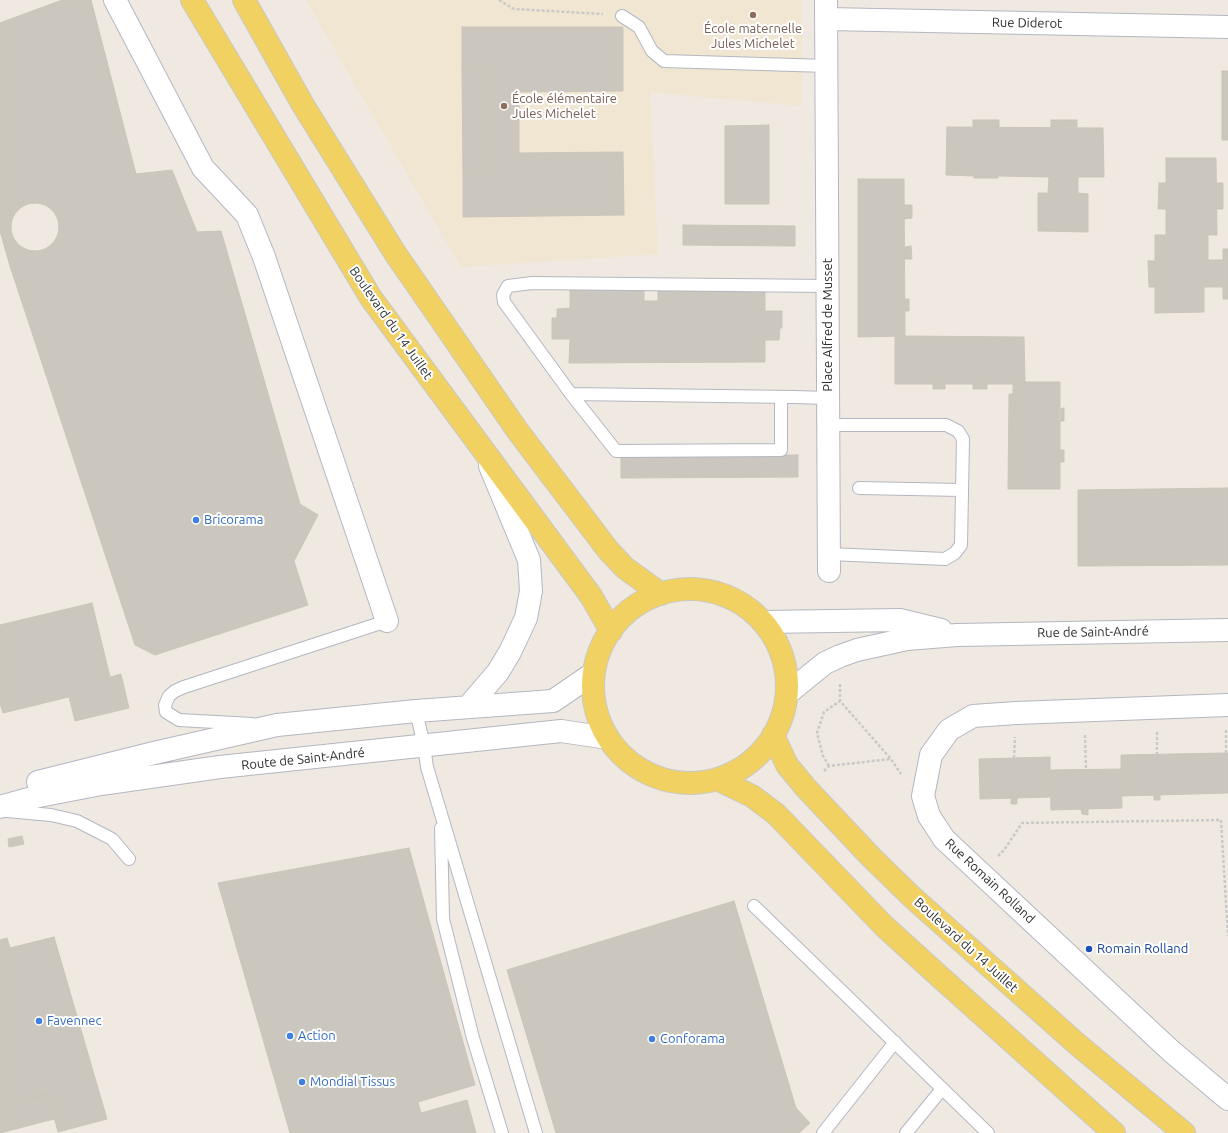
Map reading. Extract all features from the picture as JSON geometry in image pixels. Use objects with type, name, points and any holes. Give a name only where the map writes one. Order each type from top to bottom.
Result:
[{"type":"main road","name":"Boulevard du 14 Juillet","points":[[192,0],[371,298],[591,596],[611,631]]},
{"type":"main road","points":[[244,0],[303,105],[395,254],[517,430],[608,550],[625,568],[661,594]]},
{"type":"main road","points":[[690,588],[712,591],[736,599],[754,611],[765,622],[783,655],[788,693],[782,715],[763,752],[743,769],[719,780],[699,784],[675,783],[648,774],[623,756],[608,738],[597,713],[592,693],[591,675],[597,656],[604,642],[611,631],[632,608],[661,594],[690,588]]},
{"type":"main road","name":"Boulevard du 14 Juillet","points":[[773,735],[787,765],[806,788],[871,857],[912,897],[1077,1044],[1184,1133]]},
{"type":"main road","points":[[719,780],[752,796],[776,814],[884,926],[1114,1133]]},
{"type":"street","points":[[115,0],[203,168],[247,215],[264,257],[387,621]]},
{"type":"street","name":"Rue Diderot","points":[[826,9],[1228,27]]},
{"type":"street","name":"Place Alfred de Musset","points":[[826,9],[829,562]]},
{"type":"street","points":[[468,707],[498,672],[510,652],[526,618],[531,591],[529,560],[485,454]]},
{"type":"street","name":"Rue de Saint-André","points":[[765,622],[900,620],[958,634]]},
{"type":"street","name":"Rue de Saint-André","points":[[788,693],[825,663],[840,656],[857,650],[907,639],[958,634],[1228,630]]},
{"type":"street","points":[[0,792],[154,753],[278,725],[416,711],[554,700],[591,675]]},
{"type":"street","name":"Rue Romain Rolland","points":[[1228,705],[973,716],[949,730],[931,755],[923,796],[929,816],[944,839],[1171,1051],[1228,1099]]},
{"type":"street","name":"Route de Saint-André","points":[[0,807],[39,796],[101,784],[220,767],[561,731],[608,738]]},
{"type":"lane","points":[[622,16],[639,27],[652,51],[664,61],[827,72]]},
{"type":"lane","points":[[781,397],[781,450],[616,451],[571,394],[504,302],[503,295],[508,286],[532,283],[828,286]]},
{"type":"lane","points":[[571,394],[828,398]]},
{"type":"lane","points":[[829,425],[946,426],[958,431],[963,439],[961,545],[955,553],[944,559],[829,562]]},
{"type":"lane","points":[[860,488],[962,490]]},
{"type":"lane","points":[[278,725],[179,720],[166,712],[165,704],[168,696],[184,686],[387,621]]},
{"type":"lane","points":[[416,711],[427,767],[536,1133]]},
{"type":"lane","points":[[0,810],[51,815],[77,821],[112,839],[129,858]]},
{"type":"lane","points":[[441,813],[443,919],[473,1038],[502,1133]]},
{"type":"lane","points":[[754,906],[987,1133]]},
{"type":"lane","points":[[822,1133],[895,1042]]},
{"type":"lane","points":[[906,1133],[942,1089]]},
{"type":"path","points":[[499,0],[514,8],[622,16]]},
{"type":"path","points":[[840,656],[840,701],[891,759],[902,776],[925,785]]},
{"type":"path","points":[[829,766],[823,756],[817,733],[824,712],[840,701]]},
{"type":"path","points":[[1157,726],[1157,754]]},
{"type":"path","points":[[1226,729],[1226,753]]},
{"type":"path","points":[[1085,733],[1086,770]]},
{"type":"path","points":[[1014,758],[1015,735]]},
{"type":"path","points":[[806,788],[829,766],[891,759]]},
{"type":"path","points":[[980,872],[1004,850],[1022,823],[1220,820],[1228,936]]},
{"type":"shaded area","points":[[306,0],[802,0],[802,106],[650,92],[658,254],[461,267]]},
{"type":"building","points":[[62,0],[91,0],[136,174],[172,170],[197,232],[221,231],[300,504],[318,515],[294,561],[308,605],[155,655],[135,645],[10,266],[0,231],[0,23]]},
{"type":"building","points":[[462,27],[623,27],[623,91],[519,92],[519,153],[623,152],[624,215],[463,217],[463,173],[489,173],[489,71],[462,71]]},
{"type":"building","points":[[462,71],[489,71],[489,173],[463,173]]},
{"type":"building","points":[[1222,71],[1228,71],[1228,140],[1222,140]]},
{"type":"building","points":[[973,120],[999,120],[999,127],[973,127]]},
{"type":"building","points":[[1051,120],[1077,120],[1077,127],[1051,127]]},
{"type":"building","points":[[769,125],[769,204],[725,204],[725,126]]},
{"type":"building","points":[[947,127],[1103,128],[1104,177],[1078,177],[1078,193],[1088,194],[1088,232],[1038,231],[1038,193],[1048,193],[1049,177],[998,176],[998,178],[974,178],[974,176],[946,175]]},
{"type":"building","points":[[1166,158],[1216,158],[1217,235],[1208,235],[1208,260],[1223,260],[1223,249],[1228,249],[1228,299],[1223,299],[1223,287],[1204,287],[1204,312],[1155,313],[1155,235],[1166,235]]},
{"type":"building","points":[[858,179],[904,179],[905,336],[858,337]]},
{"type":"building","points":[[1159,183],[1166,183],[1166,209],[1158,209]]},
{"type":"building","points":[[1216,183],[1223,183],[1223,209],[1217,209]]},
{"type":"building","points":[[35,203],[44,205],[52,210],[57,218],[59,227],[57,236],[52,244],[44,249],[35,251],[26,249],[18,244],[13,236],[11,227],[13,218],[18,210],[26,205]]},
{"type":"building","points":[[904,205],[912,205],[912,218],[904,219]]},
{"type":"building","points":[[683,225],[795,226],[795,246],[683,245]]},
{"type":"building","points":[[911,246],[912,259],[905,259],[905,247]]},
{"type":"building","points":[[1148,261],[1155,261],[1155,287],[1149,287]]},
{"type":"building","points":[[570,287],[644,287],[644,301],[658,301],[658,287],[765,288],[765,311],[782,311],[782,328],[780,328],[779,340],[765,340],[765,362],[569,363],[570,339],[552,339],[552,318],[557,318],[557,309],[570,308]]},
{"type":"building","points":[[905,299],[909,299],[909,311],[905,311]]},
{"type":"building","points":[[895,337],[1024,337],[1025,382],[1013,384],[895,384]]},
{"type":"building","points":[[1025,382],[1060,382],[1060,489],[1008,489],[1009,394],[1013,394],[1013,384]]},
{"type":"building","points":[[933,384],[945,384],[945,389],[933,389]]},
{"type":"building","points":[[973,384],[987,384],[987,389],[973,389]]},
{"type":"building","points":[[1064,408],[1064,421],[1059,421],[1059,409]]},
{"type":"building","points":[[1060,450],[1064,450],[1064,462],[1060,462]]},
{"type":"building","points":[[798,455],[798,477],[621,478],[621,456]]},
{"type":"building","points":[[1228,488],[1228,565],[1078,566],[1078,490]]},
{"type":"building","points":[[92,603],[110,677],[121,674],[129,708],[75,721],[69,697],[3,713],[0,703],[0,625]]},
{"type":"building","points":[[1228,753],[1228,793],[1121,796],[1121,755]]},
{"type":"building","points":[[1050,757],[1050,797],[980,799],[979,759]]},
{"type":"building","points":[[1121,769],[1122,808],[1051,810],[1050,770]]},
{"type":"building","points":[[1154,795],[1160,795],[1160,800],[1154,800]]},
{"type":"building","points":[[1011,798],[1017,798],[1017,804],[1011,804]]},
{"type":"building","points":[[1081,809],[1088,809],[1088,815],[1082,814]]},
{"type":"building","points":[[22,836],[24,844],[9,847],[8,839]]},
{"type":"building","points":[[409,848],[475,1085],[418,1102],[421,1113],[467,1100],[476,1133],[290,1133],[218,883]]},
{"type":"building","name":"Conforama","points":[[734,901],[796,1108],[810,1123],[799,1133],[556,1133],[507,970]]},
{"type":"building","name":"Favennec","points":[[54,937],[107,1119],[58,1132],[48,1094],[0,1107],[0,940],[7,938],[10,948]]},
{"type":"building","points":[[48,1094],[54,1119],[0,1133],[0,1107]]},
{"type":"place","name":"École maternelle Jules Michelet","points":[[753,15]]},
{"type":"place","name":"École élémentaire Jules Michelet","points":[[504,106]]},
{"type":"place","name":"Bricorama","points":[[196,520]]},
{"type":"place","name":"Romain Rolland","points":[[1089,949]]},
{"type":"place","name":"Favennec","points":[[39,1021]]},
{"type":"place","name":"Action","points":[[290,1036]]},
{"type":"place","name":"Conforama","points":[[652,1039]]},
{"type":"place","name":"Mondial Tissus","points":[[302,1082]]}]
